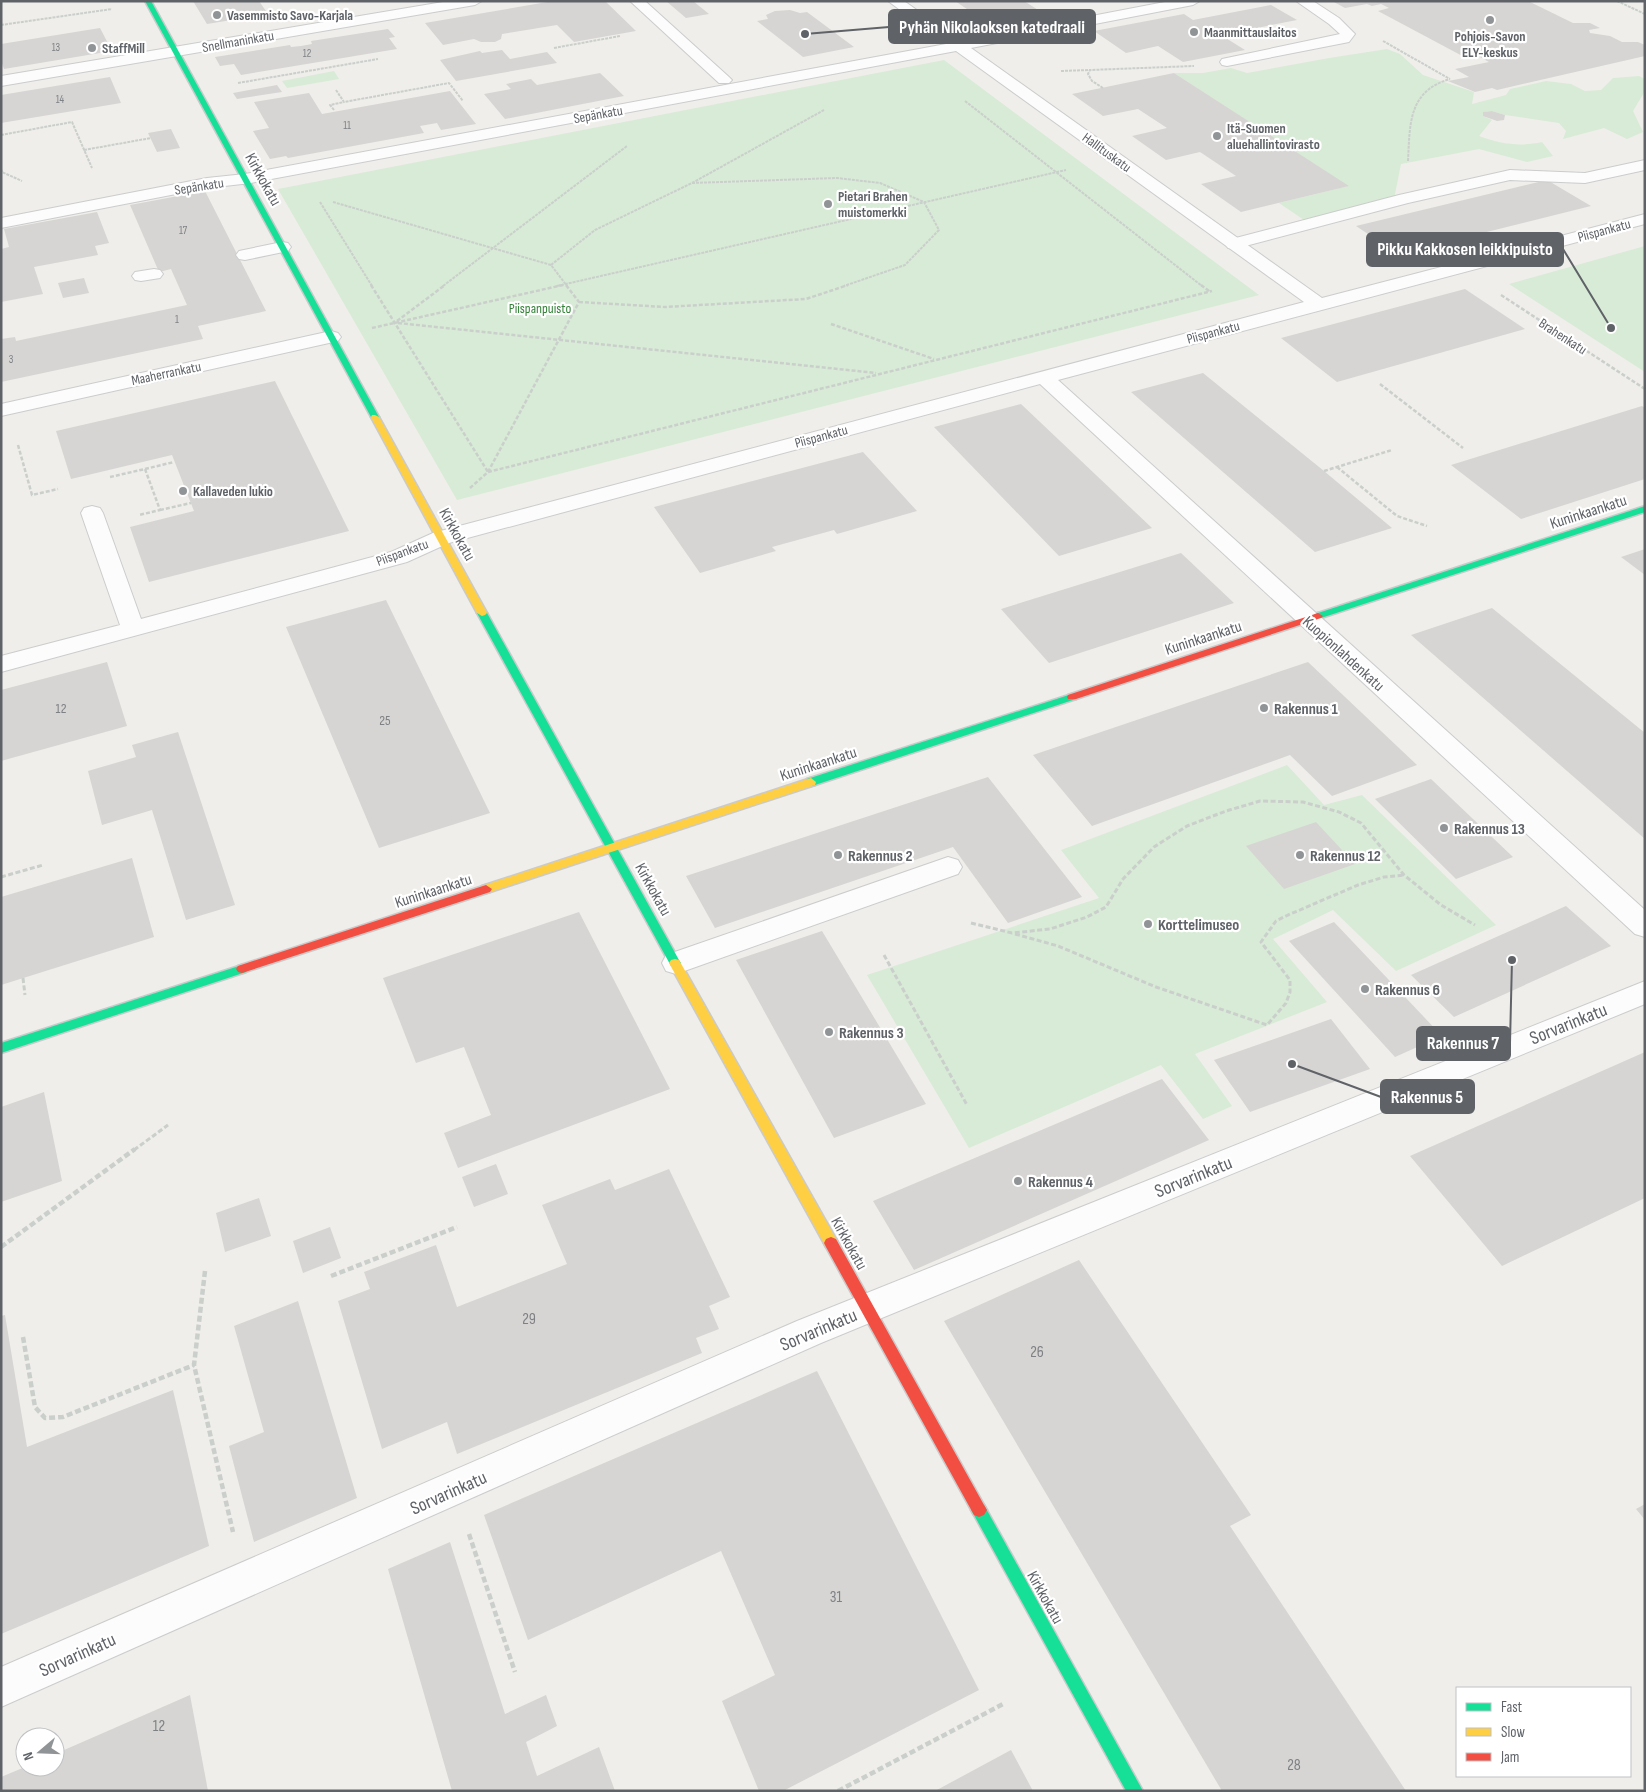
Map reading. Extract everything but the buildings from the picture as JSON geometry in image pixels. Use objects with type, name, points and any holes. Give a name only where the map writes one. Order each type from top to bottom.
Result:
[{"type":"street","name":"Kirkkokatu","points":[[148,1],[441,538],[1135,1791]]},
{"type":"street","name":"Snellmaninkatu","points":[[1,81],[475,1]]},
{"type":"street","points":[[637,1],[724,80]]},
{"type":"street","name":"Hallituskatu","points":[[896,1],[1319,304]]},
{"type":"street","name":"Sepänkatu","points":[[1,223],[207,183],[245,179],[1193,1]]},
{"type":"street","points":[[1227,62],[1344,39],[1348,34],[1342,28],[1303,1]]},
{"type":"street","points":[[1234,244],[1405,199],[1510,175],[1585,178],[1645,164]]},
{"type":"street","name":"Piispankatu","points":[[1,664],[399,556],[441,538],[1319,304],[1645,220]]},
{"type":"street","points":[[244,255],[282,248]]},
{"type":"street","name":"Maaherrankatu","points":[[1,410],[331,337]]},
{"type":"street","name":"Kuopionlahdenkatu","points":[[1043,377],[1645,927]]},
{"type":"street","name":"Kuninkaankatu","points":[[1,1048],[1645,510]]},
{"type":"street","points":[[92,512],[133,629]]},
{"type":"street","points":[[676,964],[948,868]]},
{"type":"street","name":"Sorvarinkatu","points":[[1,1688],[808,1332],[1645,992]]},
{"type":"path","points":[[1617,1],[1645,14]]},
{"type":"path","points":[[1,25],[120,8]]},
{"type":"path","points":[[554,48],[621,36]]},
{"type":"path","points":[[1386,42],[1450,79],[1431,84],[1414,104],[1409,133],[1405,199]]},
{"type":"path","points":[[237,84],[378,59]]},
{"type":"path","points":[[1103,88],[1092,81],[1088,74],[1090,70],[1196,66],[1227,62]]},
{"type":"path","points":[[334,110],[330,104],[450,84],[466,105]]},
{"type":"path","points":[[336,90],[344,102]]},
{"type":"path","points":[[488,472],[1209,291],[966,101]]},
{"type":"path","points":[[551,264],[595,230],[692,183],[826,108]]},
{"type":"path","points":[[1,135],[72,122],[93,171]]},
{"type":"path","points":[[84,150],[150,138]]},
{"type":"path","points":[[395,323],[627,146]]},
{"type":"path","points":[[395,323],[1067,170]]},
{"type":"path","points":[[579,302],[665,307],[806,299],[905,265],[939,230],[924,202],[880,182],[837,178],[692,183]]},
{"type":"path","points":[[488,472],[317,197],[551,264],[579,302]]},
{"type":"path","name":"Brahenkatu","points":[[1498,294],[1645,389]]},
{"type":"path","points":[[469,489],[488,472],[579,302]]},
{"type":"path","points":[[395,323],[881,373]]},
{"type":"path","points":[[832,324],[935,360]]},
{"type":"path","points":[[1380,384],[1463,448]]},
{"type":"path","points":[[1324,471],[1392,450]]},
{"type":"path","points":[[144,469],[174,462]]},
{"type":"path","points":[[1337,467],[1397,516],[1427,526]]},
{"type":"path","points":[[160,510],[191,503]]},
{"type":"path","points":[[1012,933],[1050,929],[1087,917],[1106,907],[1123,879],[1154,847],[1187,826],[1226,811],[1260,801],[1302,802],[1346,815],[1361,823],[1404,875],[1441,905],[1475,925]]},
{"type":"path","points":[[1,877],[43,865]]},
{"type":"path","points":[[972,923],[1058,946],[1156,987],[1267,1025],[1286,1003],[1290,992],[1290,980],[1261,942],[1276,922],[1358,885],[1384,877],[1404,875]]},
{"type":"path","points":[[884,956],[967,1105]]},
{"type":"path","points":[[1,1247],[168,1125]]},
{"type":"path","points":[[331,1276],[457,1227]]},
{"type":"path","points":[[205,1271],[194,1365],[244,1581]]},
{"type":"path","points":[[23,1337],[35,1407],[45,1418],[63,1417],[194,1365]]},
{"type":"path","points":[[454,1489],[515,1672]]},
{"type":"path","points":[[838,1791],[1005,1704]]},
{"type":"green space","points":[[1387,49],[1400,54],[1423,75],[1474,92],[1472,104],[1506,95],[1510,89],[1546,81],[1571,84],[1585,91],[1601,90],[1613,78],[1639,76],[1645,79],[1645,91],[1633,111],[1643,132],[1627,139],[1604,128],[1563,139],[1566,131],[1559,123],[1505,115],[1492,111],[1483,112],[1483,116],[1492,120],[1479,136],[1510,144],[1542,142],[1553,156],[1527,162],[1479,149],[1401,164],[1394,199],[1307,222],[1279,203],[1348,186],[1174,73],[1203,73],[1231,68],[1247,73]]},
{"type":"green space","name":"Piispanpuisto","points":[[944,60],[1259,295],[457,500],[278,189]]},
{"type":"green space","points":[[334,71],[339,79],[287,88],[282,81]]},
{"type":"green space","points":[[1645,246],[1645,372],[1509,284]]},
{"type":"green space","points":[[1287,765],[1324,805],[1362,795],[1496,925],[1396,971],[1333,910],[1273,939],[1327,1002],[1195,1054],[1232,1106],[1203,1119],[1161,1065],[969,1148],[867,975],[1099,898],[1061,850]]},
{"type":"traffic: fast","points":[[148,1],[375,417]]},
{"type":"traffic: fast","points":[[1318,616],[1645,509]]},
{"type":"traffic: fast","points":[[482,613],[675,963]]},
{"type":"traffic: fast","points":[[811,782],[1072,697]]},
{"type":"traffic: fast","points":[[1,1048],[242,969]]},
{"type":"traffic: fast","points":[[979,1510],[1135,1791]]},
{"type":"traffic: slow","points":[[375,417],[482,613]]},
{"type":"traffic: slow","points":[[486,889],[811,782]]},
{"type":"traffic: slow","points":[[675,963],[831,1243]]},
{"type":"traffic: jam","points":[[1072,697],[1318,616]]},
{"type":"traffic: jam","points":[[242,969],[486,889]]},
{"type":"traffic: jam","points":[[831,1243],[979,1510]]},
{"type":"place","name":"Vasemmisto Savo-Karjala","points":[[217,15]]},
{"type":"place","name":"Pohjois-Savon ELY-keskus","points":[[1490,20]]},
{"type":"place","name":"Maanmittauslaitos","points":[[1194,32]]},
{"type":"place","name":"Pyhän Nikolaoksen katedraali","points":[[805,34]]},
{"type":"place","name":"StaffMill","points":[[92,48]]},
{"type":"place","name":"Itä-Suomen aluehallintovirasto","points":[[1217,136]]},
{"type":"place","name":"Pietari Brahen muistomerkki","points":[[828,204]]},
{"type":"place","name":"Pikku Kakkosen leikkipuisto","points":[[1611,328]]},
{"type":"place","name":"Kallaveden lukio","points":[[183,491]]},
{"type":"place","name":"Rakennus 1","points":[[1264,708]]},
{"type":"place","name":"Rakennus 13","points":[[1444,828]]},
{"type":"place","name":"Rakennus 2","points":[[838,855]]},
{"type":"place","name":"Rakennus 12","points":[[1300,855]]},
{"type":"place","name":"Korttelimuseo","points":[[1148,924]]},
{"type":"place","name":"Rakennus 7","points":[[1512,960]]},
{"type":"place","name":"Rakennus 6","points":[[1365,989]]},
{"type":"place","name":"Rakennus 3","points":[[829,1032]]},
{"type":"place","name":"Rakennus 5","points":[[1292,1064]]},
{"type":"place","name":"Rakennus 4","points":[[1018,1181]]}]
